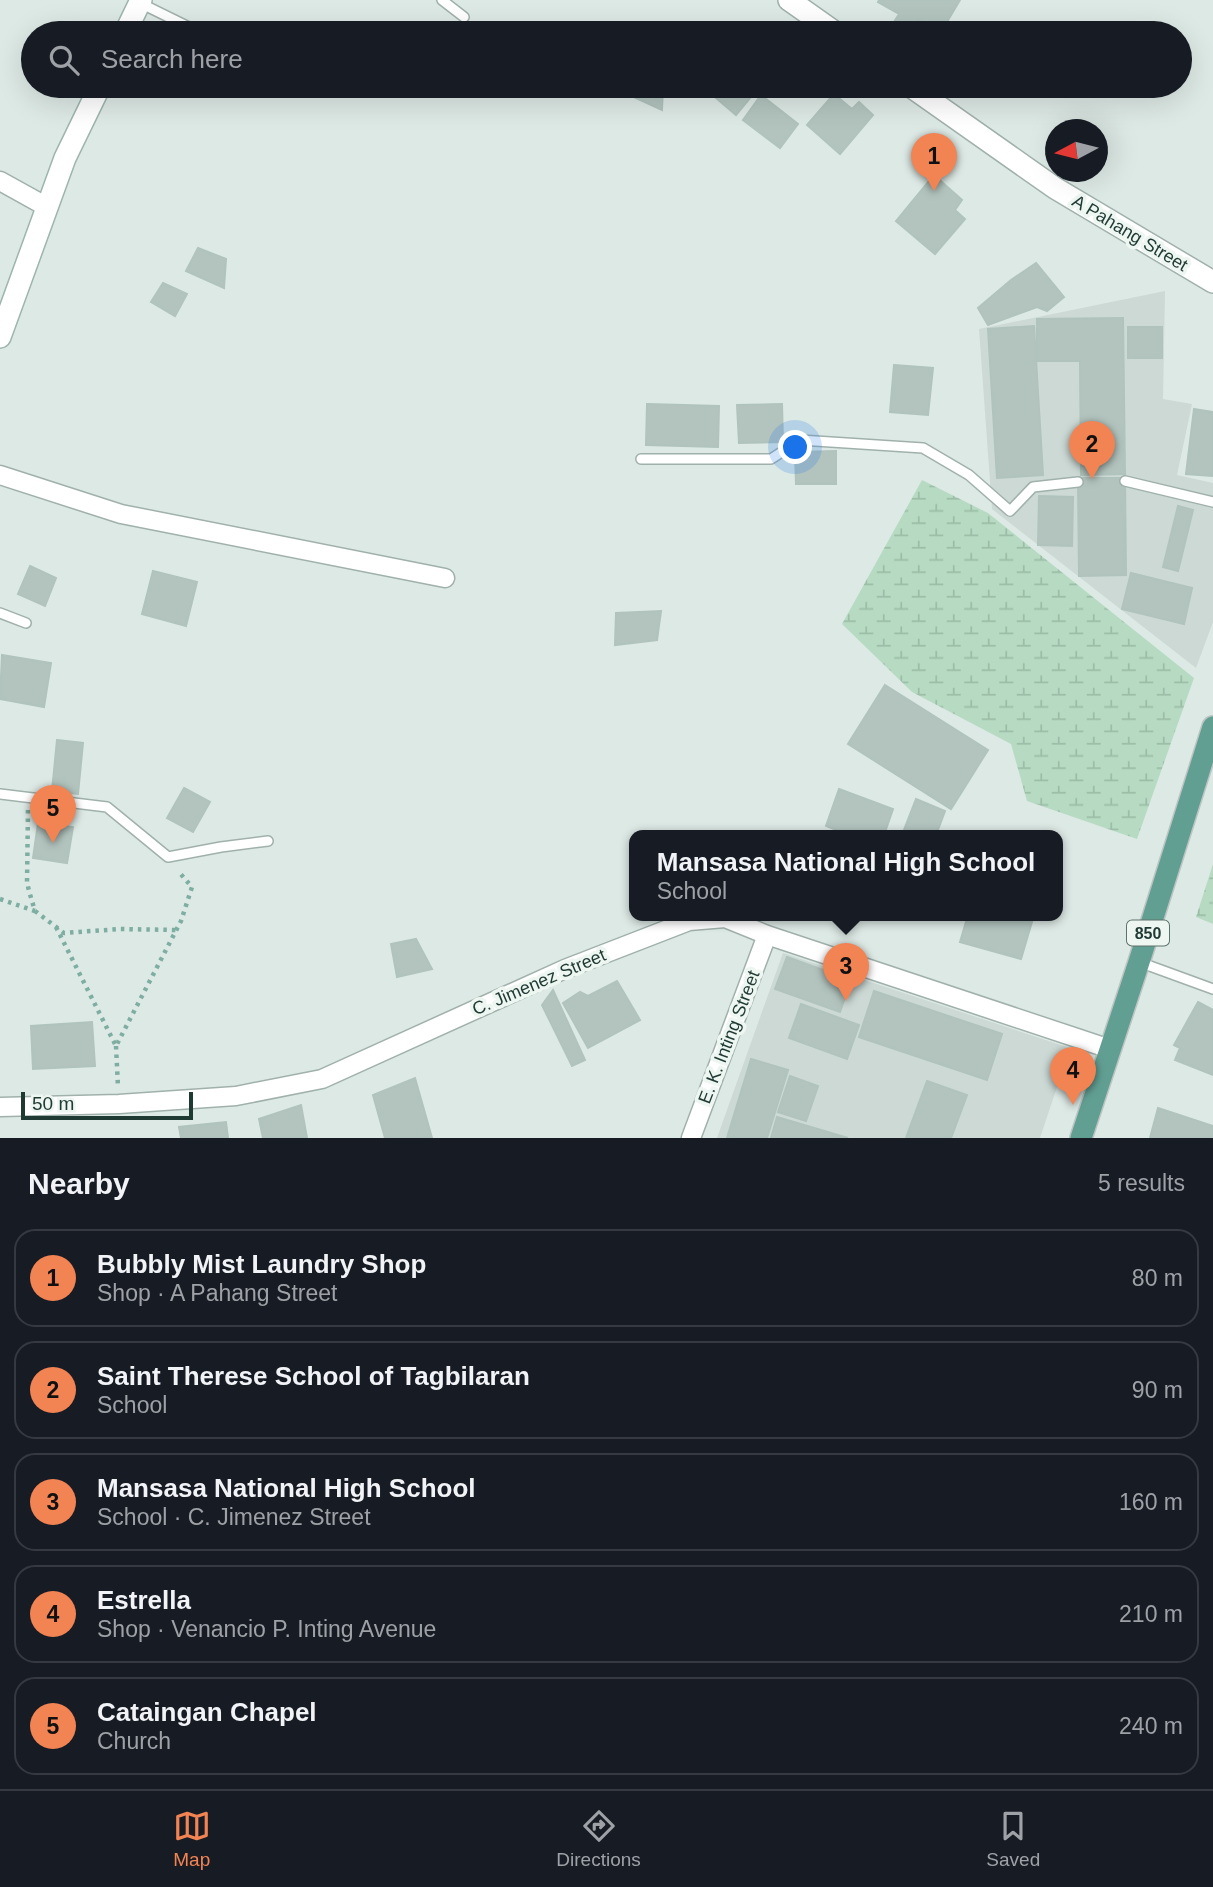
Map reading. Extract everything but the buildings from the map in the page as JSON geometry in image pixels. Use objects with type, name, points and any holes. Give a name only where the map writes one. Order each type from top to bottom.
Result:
[{"type":"main road","name":"850","points":[[1081,1138],[1213,727]]},
{"type":"street","points":[[789,0],[819,21]]},
{"type":"street","points":[[131,21],[141,2]]},
{"type":"street","points":[[0,337],[65,158],[94,98]]},
{"type":"street","name":"A Pahang Street","points":[[927,98],[1055,188],[1213,282]]},
{"type":"street","points":[[0,181],[47,207]]},
{"type":"street","points":[[0,475],[121,514],[445,578]]},
{"type":"street","name":"C. Jimenez Street","points":[[0,1107],[119,1104],[236,1096],[322,1079],[565,969],[689,921]]},
{"type":"street","name":"C. Jimenez Street","points":[[732,921],[767,935],[1110,1049]]},
{"type":"street","name":"E. K. Inting Street","points":[[691,1138],[767,935]]},
{"type":"lane","points":[[442,0],[464,17]]},
{"type":"lane","points":[[141,2],[178,21]]},
{"type":"lane","points":[[641,459],[771,458],[800,440],[923,448],[969,475],[1010,511],[1033,486],[1078,482]]},
{"type":"lane","points":[[1125,481],[1213,502]]},
{"type":"lane","points":[[0,612],[26,623]]},
{"type":"lane","points":[[0,794],[107,807],[168,857],[268,841]]},
{"type":"lane","points":[[1139,962],[1213,989]]},
{"type":"path","points":[[28,799],[27,882],[35,911]]},
{"type":"path","points":[[116,1046],[177,930],[191,887],[168,857]]},
{"type":"path","points":[[0,899],[35,911],[64,933],[120,929],[177,930]]},
{"type":"path","points":[[56,926],[116,1046],[119,1104]]},
{"type":"shaded area","points":[[1165,291],[1163,399],[1192,404],[1177,475],[1213,483],[1213,622],[1196,668],[992,509],[979,329]]},
{"type":"shaded area","points":[[783,953],[1070,1048],[1040,1138],[717,1138]]},
{"type":"green space","points":[[922,480],[988,513],[1194,678],[1137,839],[1027,801],[1011,744],[912,692],[842,624]]},
{"type":"green space","points":[[1213,864],[1213,924],[1196,917]]},
{"type":"place","name":"Bubbly Mist Laundry Shop","points":[[934,191]]},
{"type":"place","name":"Saint Therese School of Tagbilaran","points":[[1092,479]]},
{"type":"place","name":"Cataingan Chapel","points":[[53,843]]},
{"type":"place","name":"Mansasa National High School","points":[[846,1001]]},
{"type":"place","name":"Estrella","points":[[1073,1105]]}]
